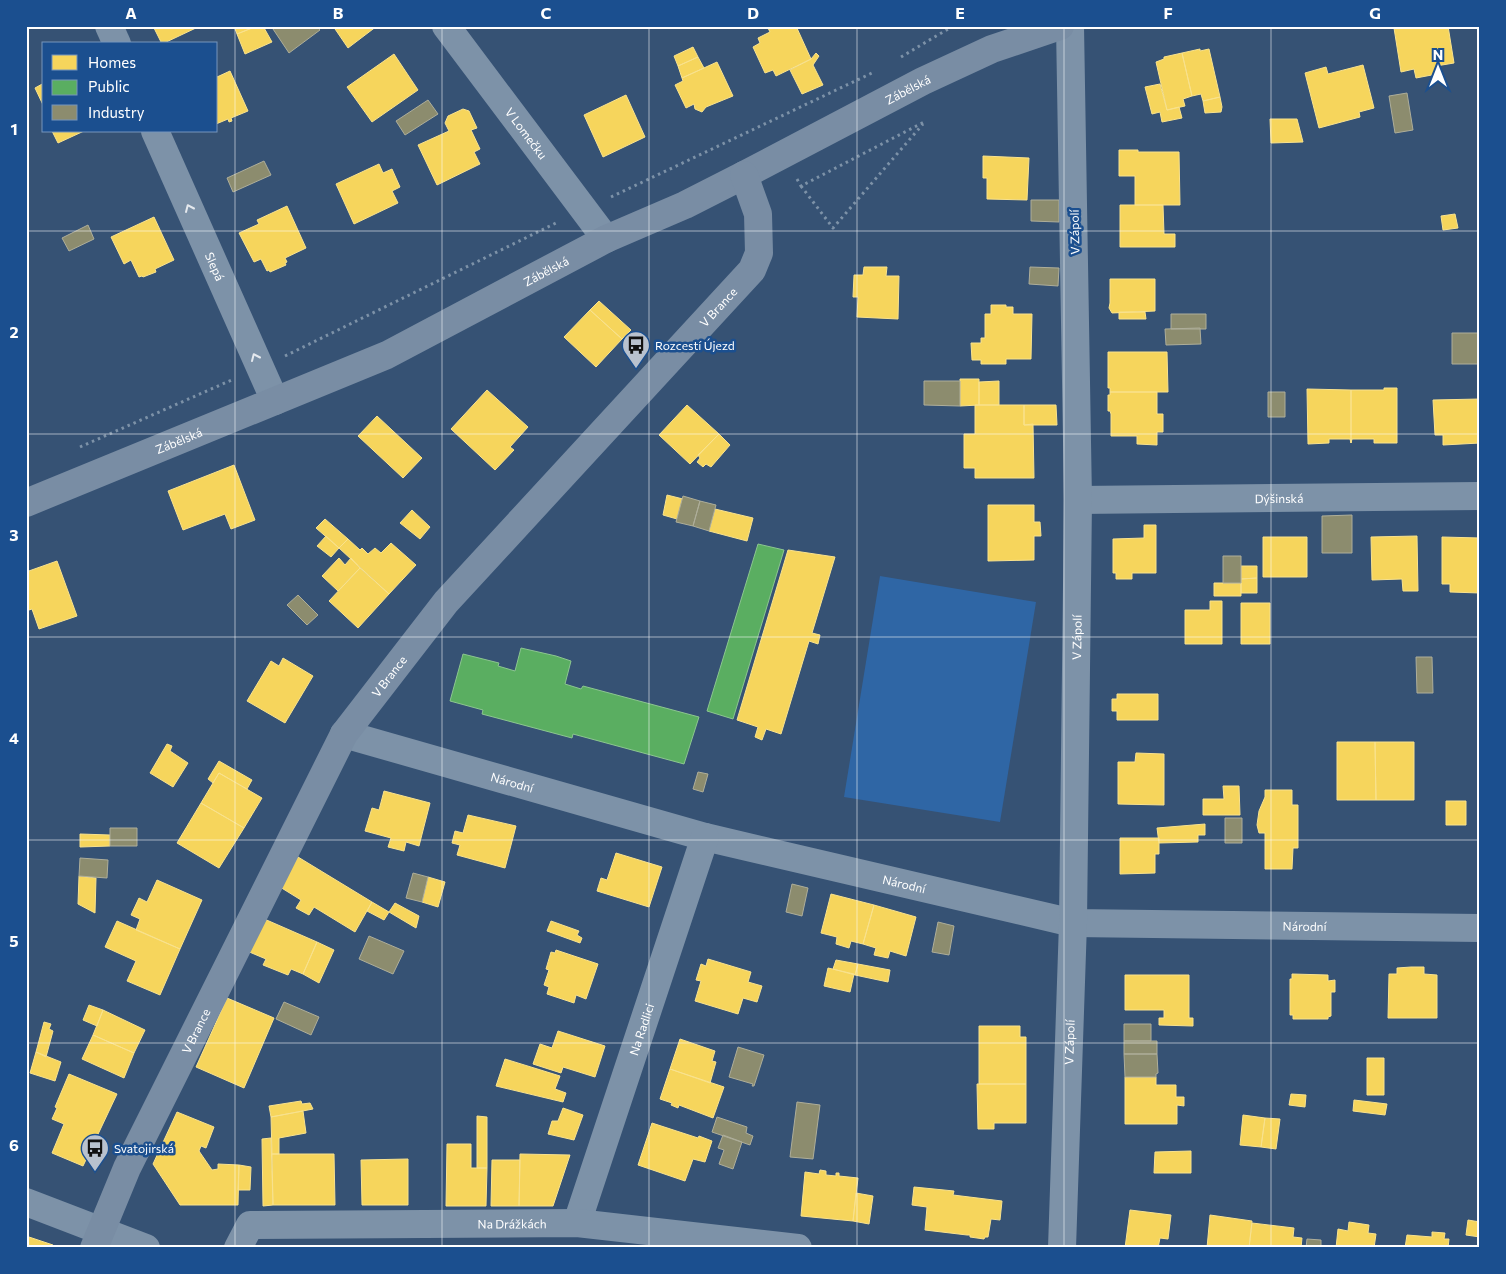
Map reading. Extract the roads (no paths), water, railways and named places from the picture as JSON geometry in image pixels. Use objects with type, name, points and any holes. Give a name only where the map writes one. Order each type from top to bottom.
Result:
[{"type":"street","points":[[109,26],[116,42]]},
{"type":"street","name":"V Lomečku","points":[[446,26],[606,239]]},
{"type":"street","name":"Zábělská","points":[[26,503],[387,354],[606,239],[744,175],[923,81],[992,49],[1060,26]]},
{"type":"street","name":"V Zápolí","points":[[1062,1248],[1073,923],[1078,500],[1070,26]]},
{"type":"street","name":"Slepá","points":[[155,132],[275,401]]},
{"type":"street","name":"V Brance","points":[[97,1239],[127,1168],[344,734],[446,602],[752,270],[759,253],[758,214],[744,175]]},
{"type":"street","name":"Dýšinská","points":[[1078,500],[1480,496]]},
{"type":"street","name":"Národní","points":[[344,734],[705,837],[1073,923],[1480,928]]},
{"type":"street","name":"Na Radlici","points":[[577,1223],[705,837]]},
{"type":"street","points":[[26,1202],[97,1239],[146,1248]]},
{"type":"street","name":"Na Drážkách","points":[[238,1248],[250,1225],[577,1223],[798,1248]]},
{"type":"place","name":"Rozcestí Újezd","points":[[636,369]]},
{"type":"place","name":"Svatojirská","points":[[95,1172]]}]
